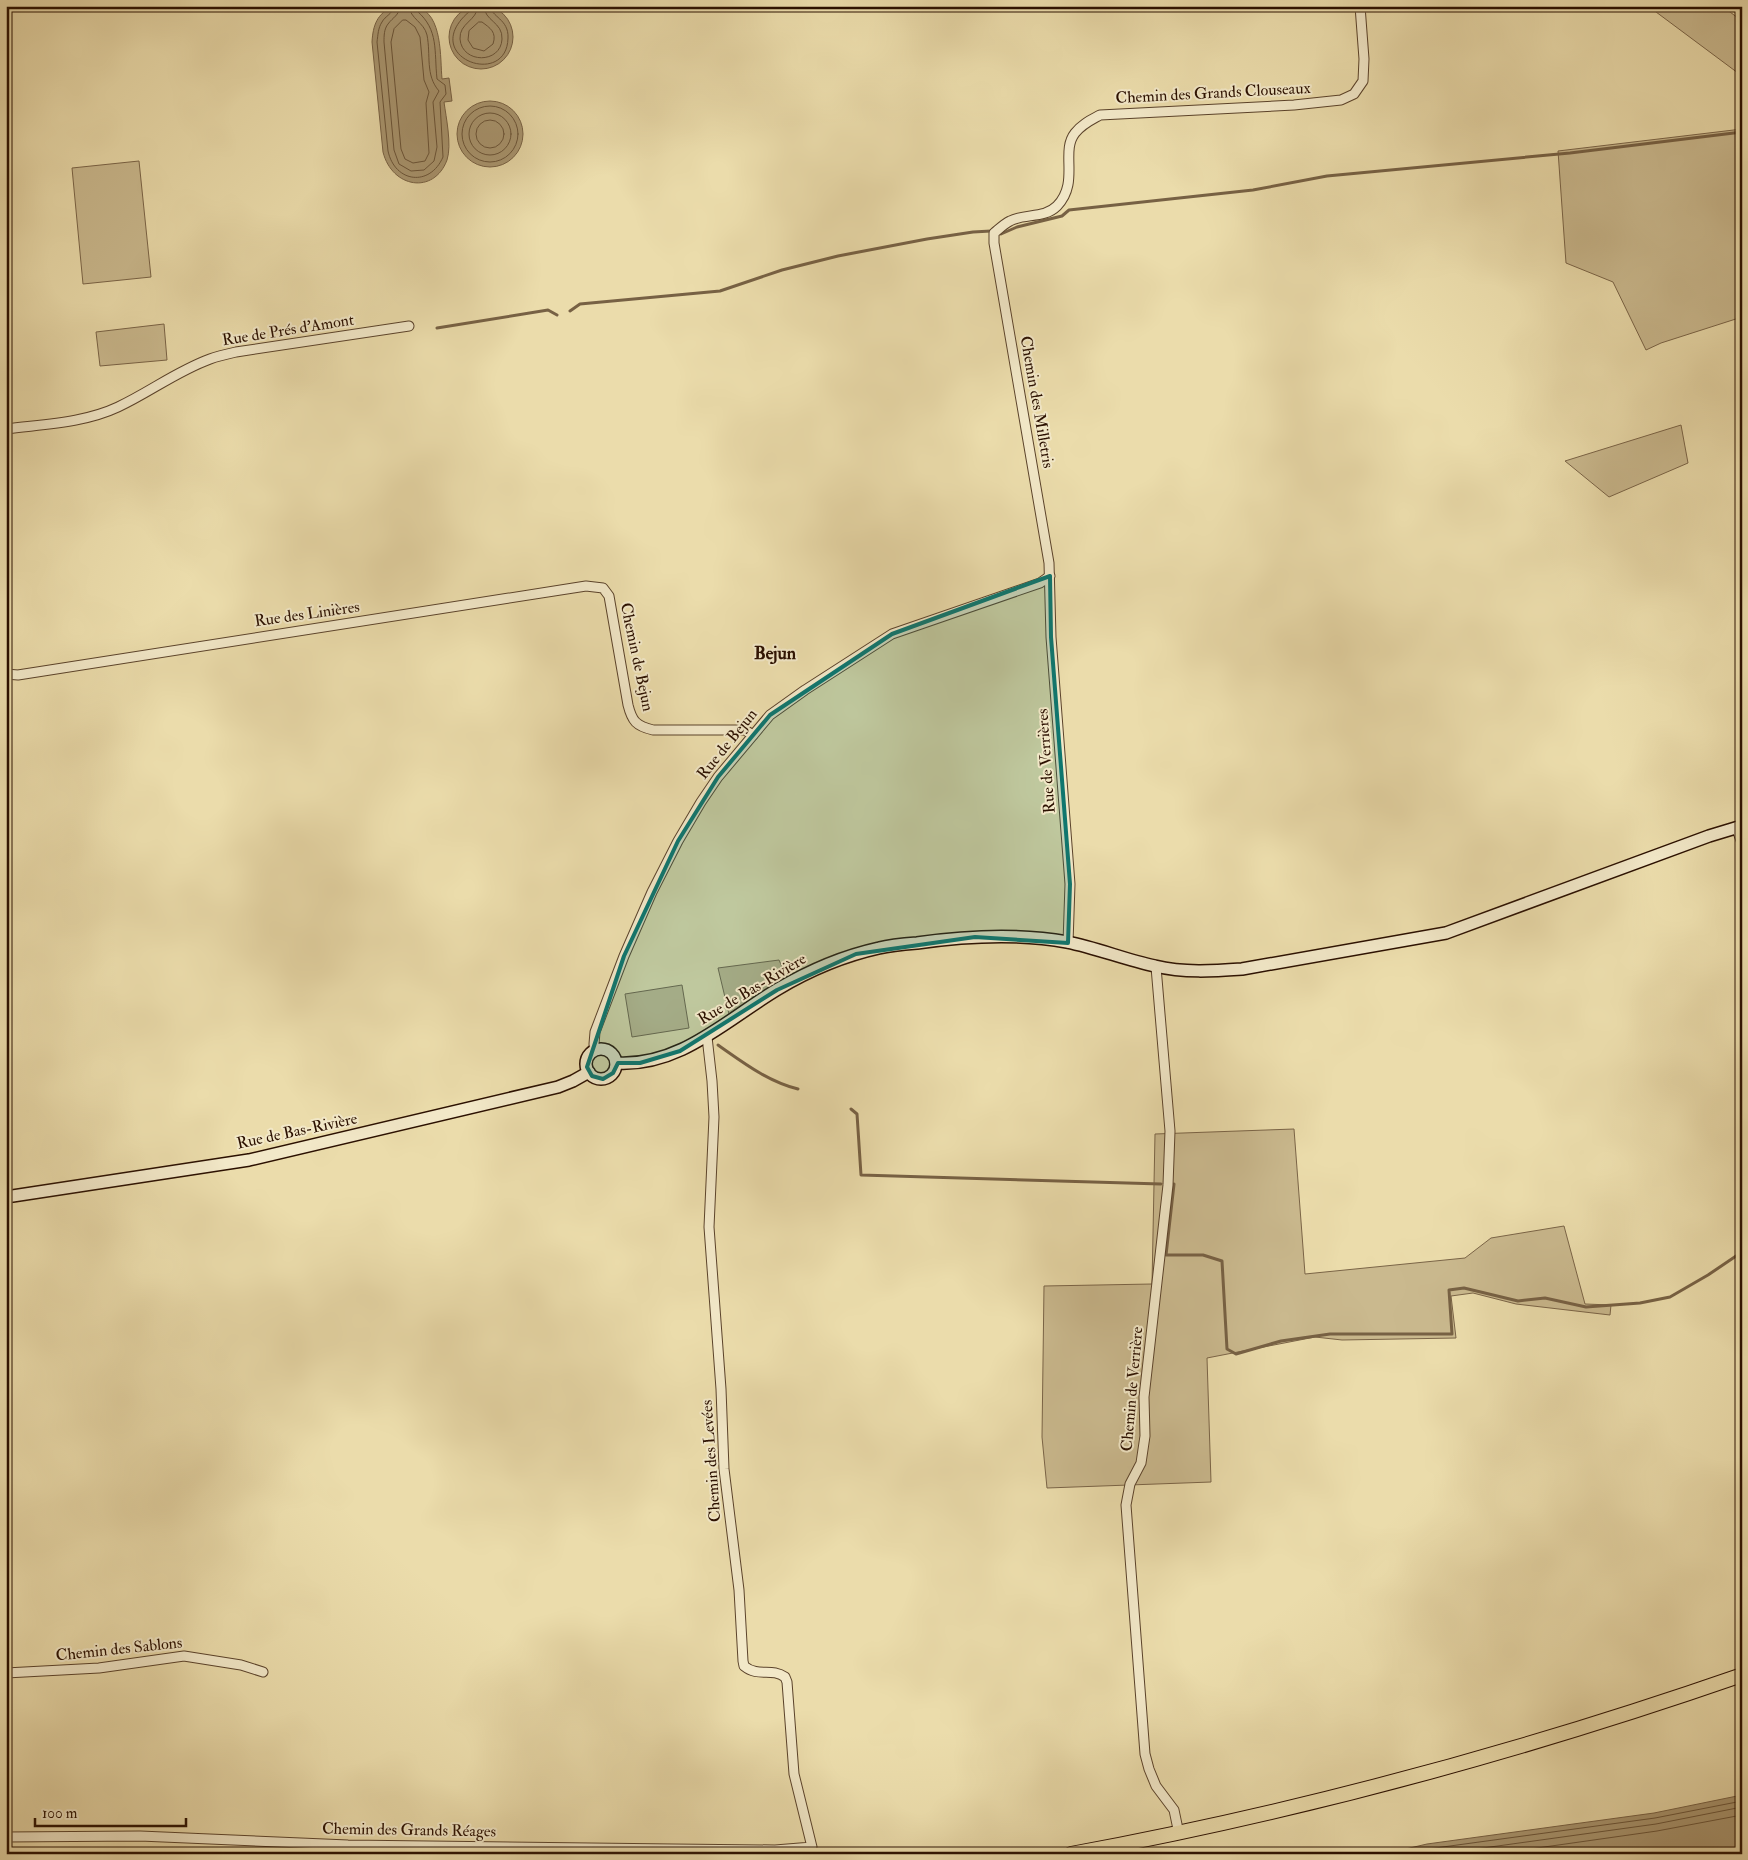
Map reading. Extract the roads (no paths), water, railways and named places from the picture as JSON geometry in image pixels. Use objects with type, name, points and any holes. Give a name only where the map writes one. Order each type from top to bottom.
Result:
[{"type":"main road","points":[[1071,1854],[1179,1834],[1327,1800],[1586,1727],[1645,1709],[1742,1675]]},
{"type":"street","name":"Chemin des Grands Clouseaux","points":[[994,233],[1011,220],[1046,214],[1056,206],[1065,194],[1070,178],[1069,146],[1074,134],[1086,122],[1100,115],[1294,105],[1341,100],[1354,94],[1363,81],[1364,59],[1360,6]]},
{"type":"street","name":"Chemin des Milletris","points":[[994,233],[994,243],[1050,576]]},
{"type":"street","name":"Rue de Prés d'Amont","points":[[6,429],[86,419],[117,408],[210,358],[236,352],[409,326]]},
{"type":"street","name":"Rue de Bejun","points":[[595,1051],[595,1032],[600,1014],[652,892],[678,841],[701,802],[770,715],[892,634],[1040,583],[1050,576]]},
{"type":"street","name":"Rue de Verrières","points":[[1050,576],[1051,637],[1070,884],[1068,943]]},
{"type":"street","name":"Rue des Linières","points":[[6,674],[18,675],[586,586],[603,588],[609,596]]},
{"type":"street","name":"Chemin de Bejun","points":[[609,596],[632,718],[642,728],[653,730],[745,730],[753,735]]},
{"type":"street","name":"Rue de Bas-Rivière","points":[[616,1063],[630,1064],[654,1060],[680,1051],[707,1037],[777,990],[833,961],[882,948],[937,940],[975,937],[1014,937],[1068,943],[1156,967],[1214,971],[1242,969],[1446,933],[1739,826]]},
{"type":"street","points":[[1739,826],[1742,842]]},
{"type":"street","name":"Chemin de Verrière","points":[[1156,967],[1170,1131],[1168,1185],[1144,1396],[1145,1436],[1141,1463],[1130,1484],[1126,1505],[1145,1754],[1148,1769],[1156,1786],[1174,1810],[1179,1834]]},
{"type":"street","name":"Chemin des Levées","points":[[707,1037],[712,1073],[714,1117],[709,1210],[721,1389],[724,1469],[738,1590],[743,1661],[744,1666],[750,1671],[756,1673],[776,1672],[785,1677],[787,1682],[794,1774],[812,1847]]},
{"type":"street","points":[[600,1050],[612,1054],[616,1063],[613,1073],[603,1079],[598,1079],[589,1072],[586,1062],[588,1057],[595,1051],[600,1050]]},
{"type":"street","name":"Rue de Bas-Rivière","points":[[6,1197],[249,1160],[558,1086],[573,1081],[589,1072]]},
{"type":"street","name":"Chemin des Sablons","points":[[6,1673],[99,1668],[184,1656],[241,1665],[263,1672]]},
{"type":"street","name":"Chemin des Grands Réages","points":[[6,1837],[140,1836],[348,1844],[644,1849],[775,1850],[812,1847]]},
{"type":"water","points":[[475,5],[487,5],[504,14],[511,25],[513,37],[511,49],[504,60],[487,69],[475,69],[463,64],[454,55],[449,43],[449,31],[454,19],[463,10]]},
{"type":"water","points":[[393,6],[417,7],[425,11],[432,18],[436,27],[440,49],[442,79],[449,78],[452,101],[444,102],[449,139],[447,160],[441,171],[433,179],[423,182],[414,183],[404,180],[388,164],[383,152],[372,42],[373,30],[377,21],[383,13]]},
{"type":"water","points":[[490,101],[503,104],[513,111],[520,121],[523,134],[520,147],[513,157],[503,164],[490,167],[477,164],[467,157],[460,147],[457,134],[460,121],[467,111],[477,104]]},
{"type":"water","points":[[1742,1795],[1742,1854],[1384,1854],[1427,1844],[1654,1813]]},
{"type":"waterway","points":[[1001,234],[1017,227],[1062,216],[1069,210],[1253,190],[1327,176],[1570,153],[1742,132]]},
{"type":"waterway","points":[[570,311],[580,304],[720,291],[782,270],[838,256],[927,239],[991,231]]},
{"type":"waterway","points":[[437,328],[548,310],[557,315]]},
{"type":"waterway","points":[[718,1045],[766,1076],[798,1089]]},
{"type":"waterway","points":[[851,1109],[857,1114],[861,1175],[1161,1184]]},
{"type":"waterway","points":[[1174,1184],[1166,1255],[1203,1255],[1222,1261],[1227,1349],[1236,1354],[1281,1341],[1330,1334],[1452,1334],[1449,1290],[1464,1288],[1518,1301],[1545,1298],[1586,1307],[1640,1303],[1670,1297],[1742,1252]]},
{"type":"district","name":"Bejun","points":[[775,653]]}]
